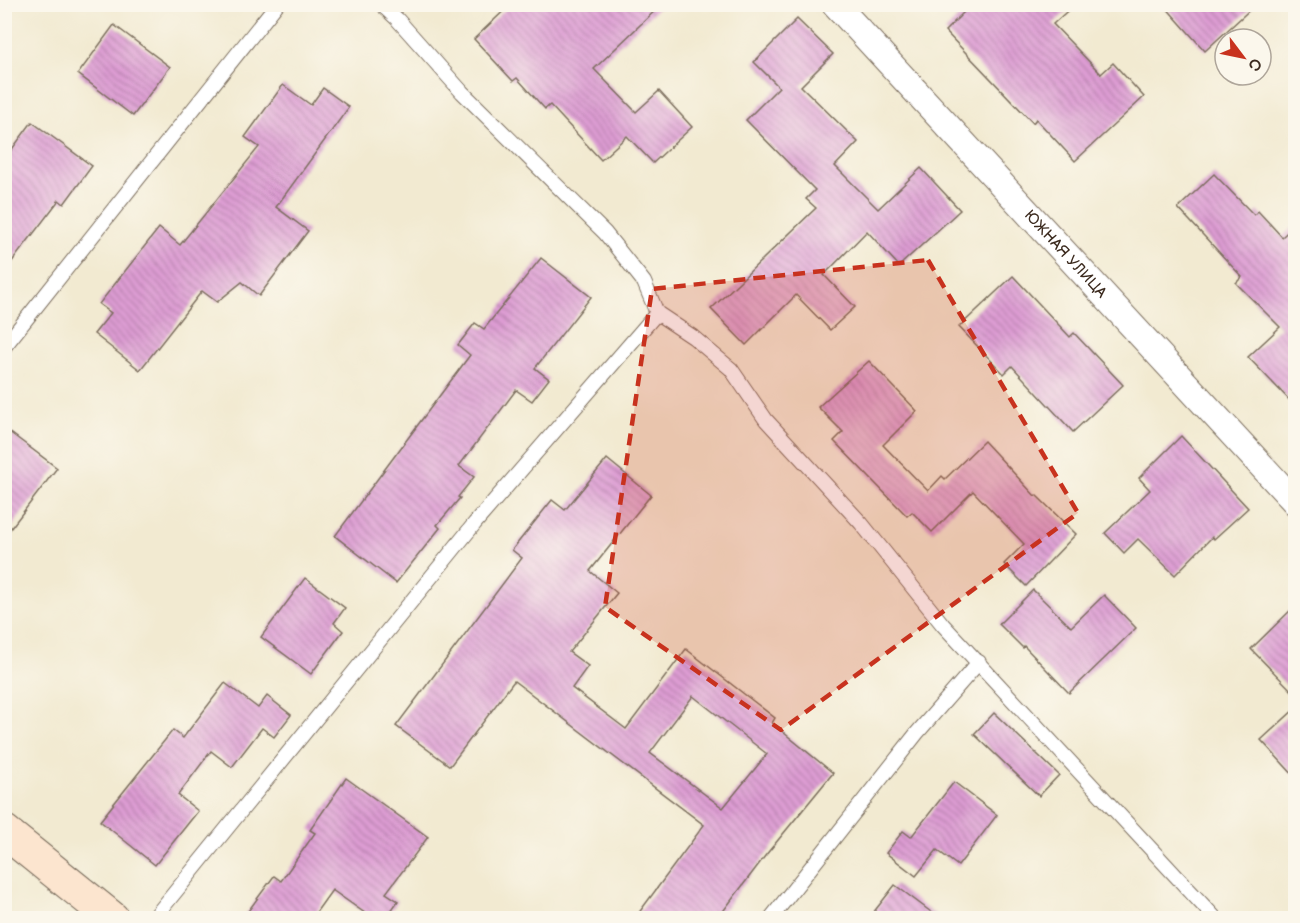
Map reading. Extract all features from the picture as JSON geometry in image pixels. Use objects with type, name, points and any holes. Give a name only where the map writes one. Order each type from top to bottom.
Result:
[{"type":"street","name":"ЮЖНАЯ УЛИЦА","points":[[836,4],[1296,503]]},
{"type":"street","points":[[4,831],[112,918]]},
{"type":"lane","points":[[4,347],[277,4]]},
{"type":"lane","points":[[381,4],[462,92],[604,233],[644,282],[657,313],[693,337],[731,369],[766,420],[861,523],[943,625],[1215,918]]},
{"type":"lane","points":[[154,918],[476,523],[657,313]]},
{"type":"lane","points":[[771,918],[917,733],[979,662]]},
{"type":"highlighted area","points":[[928,260],[1078,513],[781,730],[605,607],[652,289]]},
{"type":"building","points":[[511,4],[662,4],[594,69],[636,112],[659,91],[692,127],[653,163],[627,136],[601,160],[550,105],[545,109],[517,78],[513,81],[474,39]]},
{"type":"building","points":[[972,4],[1075,4],[1053,24],[1101,74],[1113,63],[1144,97],[1075,161],[1036,119],[1033,123],[945,31]]},
{"type":"building","points":[[1163,4],[1256,4],[1231,27],[1213,27],[1213,44],[1205,51]]},
{"type":"building","points":[[797,19],[833,54],[801,86],[858,142],[835,166],[878,209],[921,168],[960,210],[899,266],[867,231],[824,275],[855,307],[830,330],[796,295],[746,345],[711,309],[816,208],[806,199],[815,190],[746,120],[779,87],[754,62]]},
{"type":"building","points":[[114,25],[170,67],[133,116],[78,74]]},
{"type":"building","points":[[283,85],[311,105],[323,88],[349,107],[276,207],[308,231],[259,296],[242,282],[217,302],[202,291],[140,370],[94,334],[111,313],[99,304],[159,228],[180,245],[259,147],[245,137]]},
{"type":"building","points":[[32,122],[92,166],[64,204],[59,200],[4,272],[4,160]]},
{"type":"building","points":[[1214,174],[1254,215],[1258,211],[1282,237],[1296,224],[1296,407],[1248,357],[1280,327],[1236,283],[1242,277],[1178,208]]},
{"type":"building","points":[[541,258],[591,297],[535,368],[549,379],[532,401],[516,390],[459,466],[474,477],[437,525],[440,528],[396,583],[335,536],[470,355],[458,345],[475,323],[484,329]]},
{"type":"building","points":[[1013,276],[1070,337],[1074,333],[1123,385],[1073,432],[1012,366],[1004,374],[959,327]]},
{"type":"building","points":[[869,361],[917,411],[883,445],[928,491],[942,476],[945,479],[984,441],[1035,496],[1076,534],[1026,586],[1004,564],[1024,544],[973,491],[932,532],[912,512],[907,516],[834,441],[843,432],[818,407]]},
{"type":"building","points":[[4,428],[57,468],[4,537]]},
{"type":"building","points":[[1181,436],[1248,508],[1214,539],[1212,537],[1175,575],[1138,539],[1124,553],[1105,533],[1150,490],[1139,478]]},
{"type":"building","points":[[607,459],[651,495],[590,571],[617,593],[569,652],[588,666],[572,688],[626,729],[686,649],[775,718],[772,723],[833,773],[718,918],[635,918],[704,825],[514,681],[450,766],[396,726],[522,558],[512,550],[552,500],[565,510]],"holes":[[[693,696],[767,754],[723,808],[650,753]]]},
{"type":"building","points":[[305,578],[345,608],[334,623],[343,631],[311,674],[261,637]]},
{"type":"building","points":[[1033,590],[1071,627],[1104,595],[1136,628],[1069,693],[1024,646],[1023,648],[999,624]]},
{"type":"building","points":[[1296,605],[1296,695],[1251,649]]},
{"type":"building","points":[[225,683],[258,708],[267,696],[291,715],[274,737],[262,728],[232,767],[211,751],[178,795],[198,811],[155,865],[100,821],[173,730],[183,738]]},
{"type":"building","points":[[1296,708],[1296,778],[1261,740]]},
{"type":"building","points":[[994,713],[1059,775],[1039,796],[974,734]]},
{"type":"building","points":[[346,778],[428,837],[386,893],[398,901],[386,918],[372,918],[332,890],[312,918],[243,918],[274,876],[281,881],[315,833],[310,830]]},
{"type":"building","points":[[954,782],[997,815],[958,866],[937,850],[916,876],[886,853],[903,831],[911,837]]},
{"type":"building","points":[[895,885],[939,918],[869,918]]}]
